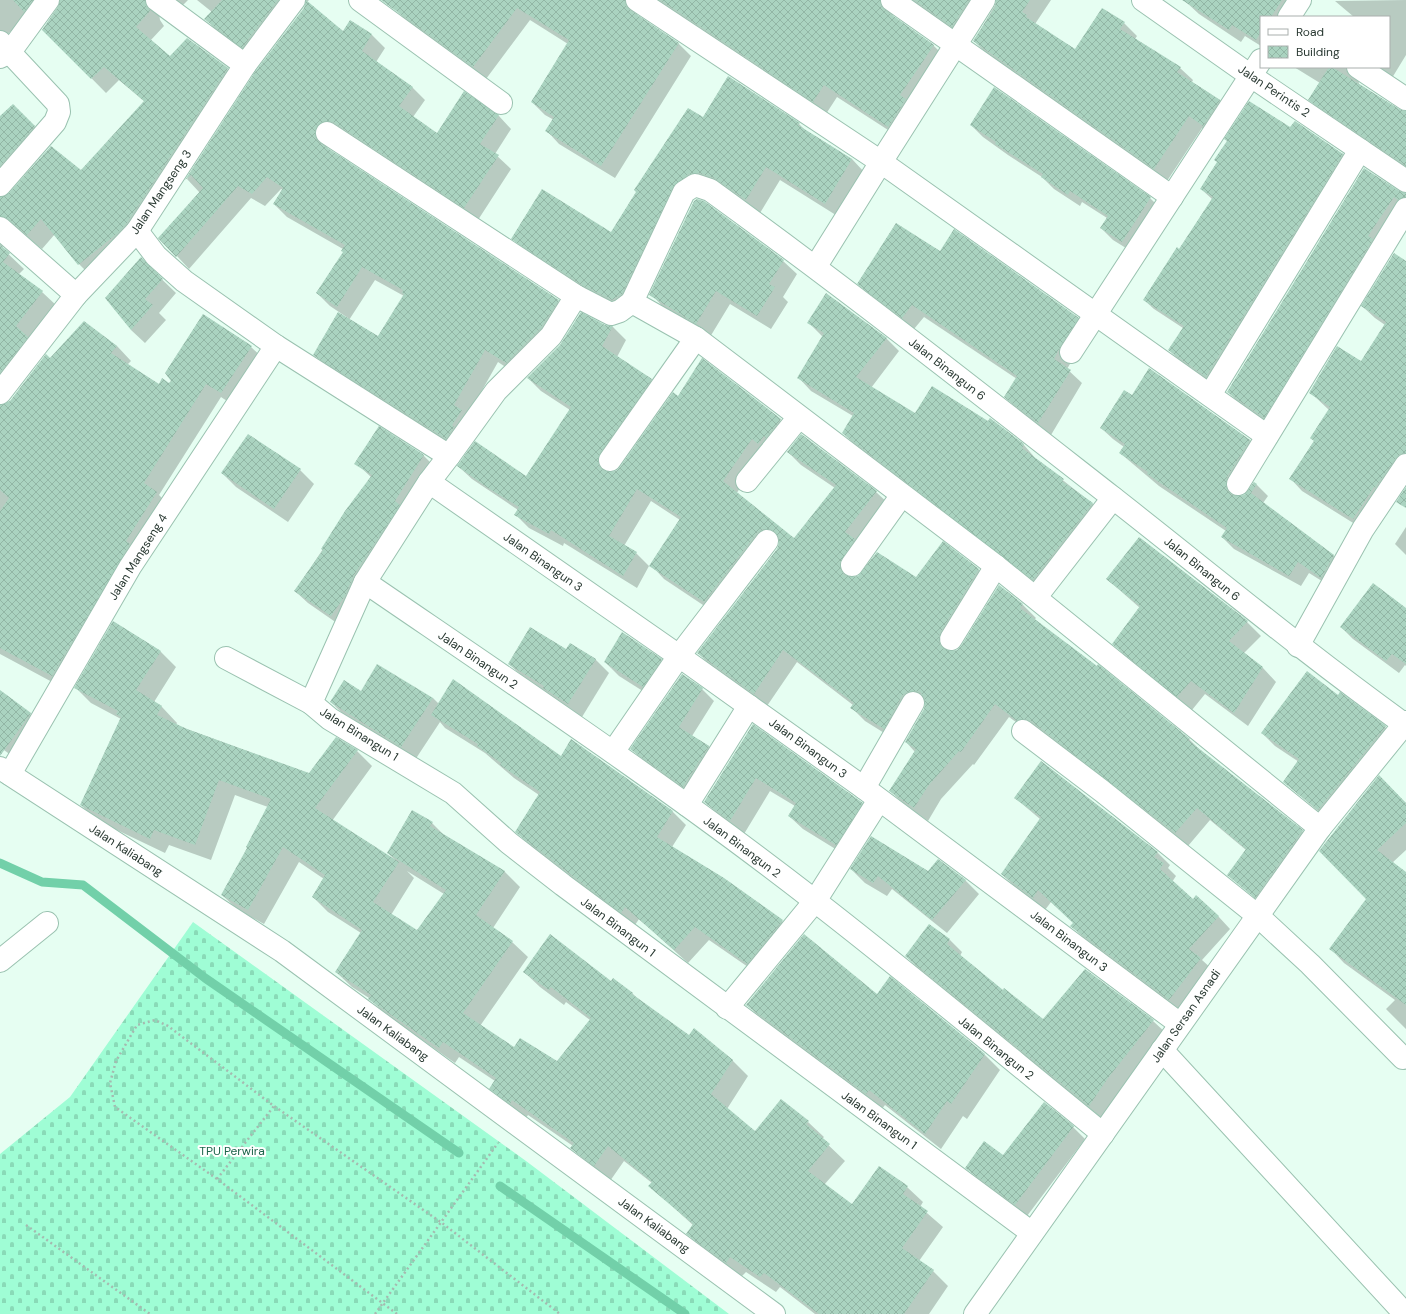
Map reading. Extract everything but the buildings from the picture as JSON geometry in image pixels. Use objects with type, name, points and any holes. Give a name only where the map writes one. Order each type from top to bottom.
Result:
[{"type":"street","points":[[0,185],[55,122],[59,112],[58,104],[3,50],[48,0]]},
{"type":"street","points":[[157,0],[245,65]]},
{"type":"street","name":"Jalan Mangseng 3","points":[[0,393],[76,295],[137,231],[245,65],[294,0]]},
{"type":"street","points":[[360,0],[501,104]]},
{"type":"street","points":[[637,0],[882,162],[1267,436]]},
{"type":"street","points":[[892,0],[1172,197]]},
{"type":"street","points":[[816,266],[984,0]]},
{"type":"street","name":"Jalan Perintis 2","points":[[1144,0],[1256,68],[1360,150],[1406,181]]},
{"type":"street","points":[[1290,16],[1300,0]]},
{"type":"street","points":[[1071,352],[1256,68]]},
{"type":"street","points":[[1360,68],[1406,99]]},
{"type":"street","points":[[327,133],[576,296],[611,314],[620,311],[632,302],[696,338],[1036,597],[1320,828]]},
{"type":"street","points":[[1210,395],[1360,150]]},
{"type":"street","name":"Jalan Binangun 6","points":[[632,302],[684,192],[695,184],[710,190],[816,266],[1113,498],[1298,646],[1405,723]]},
{"type":"street","points":[[1238,484],[1406,209]]},
{"type":"street","points":[[0,228],[76,295]]},
{"type":"street","points":[[137,231],[156,256],[184,281],[276,346],[449,456]]},
{"type":"street","name":"Jalan Binangun 1","points":[[576,296],[551,336],[496,391],[429,482],[365,582],[311,703],[330,719],[453,793],[509,843],[563,885],[1032,1233]]},
{"type":"street","points":[[610,460],[696,338]]},
{"type":"street","name":"Jalan Mangseng 4","points":[[5,771],[130,567],[276,346]]},
{"type":"street","points":[[747,481],[799,417]]},
{"type":"street","points":[[1298,646],[1363,529],[1406,465]]},
{"type":"street","name":"Jalan Binangun 3","points":[[429,482],[679,656],[871,794],[1180,1024]]},
{"type":"street","points":[[852,565],[902,495]]},
{"type":"street","points":[[1036,597],[1113,498]]},
{"type":"street","points":[[613,752],[679,656],[767,541]]},
{"type":"street","points":[[951,638],[996,566]]},
{"type":"street","name":"Jalan Binangun 2","points":[[365,582],[613,752],[687,805],[815,901],[1103,1134]]},
{"type":"street","points":[[226,658],[311,703]]},
{"type":"street","points":[[727,1008],[815,901],[871,794],[913,703]]},
{"type":"street","points":[[687,805],[749,706]]},
{"type":"street","name":"Jalan Sersan Asnadi","points":[[975,1314],[1320,828],[1405,723]]},
{"type":"street","points":[[1023,731],[1102,791],[1258,916],[1310,964],[1405,1058]]},
{"type":"street","name":"Jalan Kaliabang","points":[[5,771],[282,951],[774,1314]]},
{"type":"street","points":[[0,961],[47,923]]},
{"type":"street","points":[[1162,1050],[1405,1314]]},
{"type":"path","points":[[397,1314],[218,1179],[115,1107],[110,1082],[116,1061],[137,1025],[155,1020],[168,1026],[274,1106],[442,1223],[560,1314]]},
{"type":"path","points":[[218,1179],[274,1106]]},
{"type":"path","points":[[375,1314],[488,1160]]},
{"type":"path","points":[[26,1225],[150,1314]]},
{"type":"green space","name":"TPU Perwira","points":[[193,922],[526,1161],[729,1314],[0,1314],[0,1154],[70,1097]]},
{"type":"waterway","points":[[0,863],[42,882],[83,885],[205,978],[459,1153]]},
{"type":"waterway","points":[[500,1186],[685,1314]]}]
